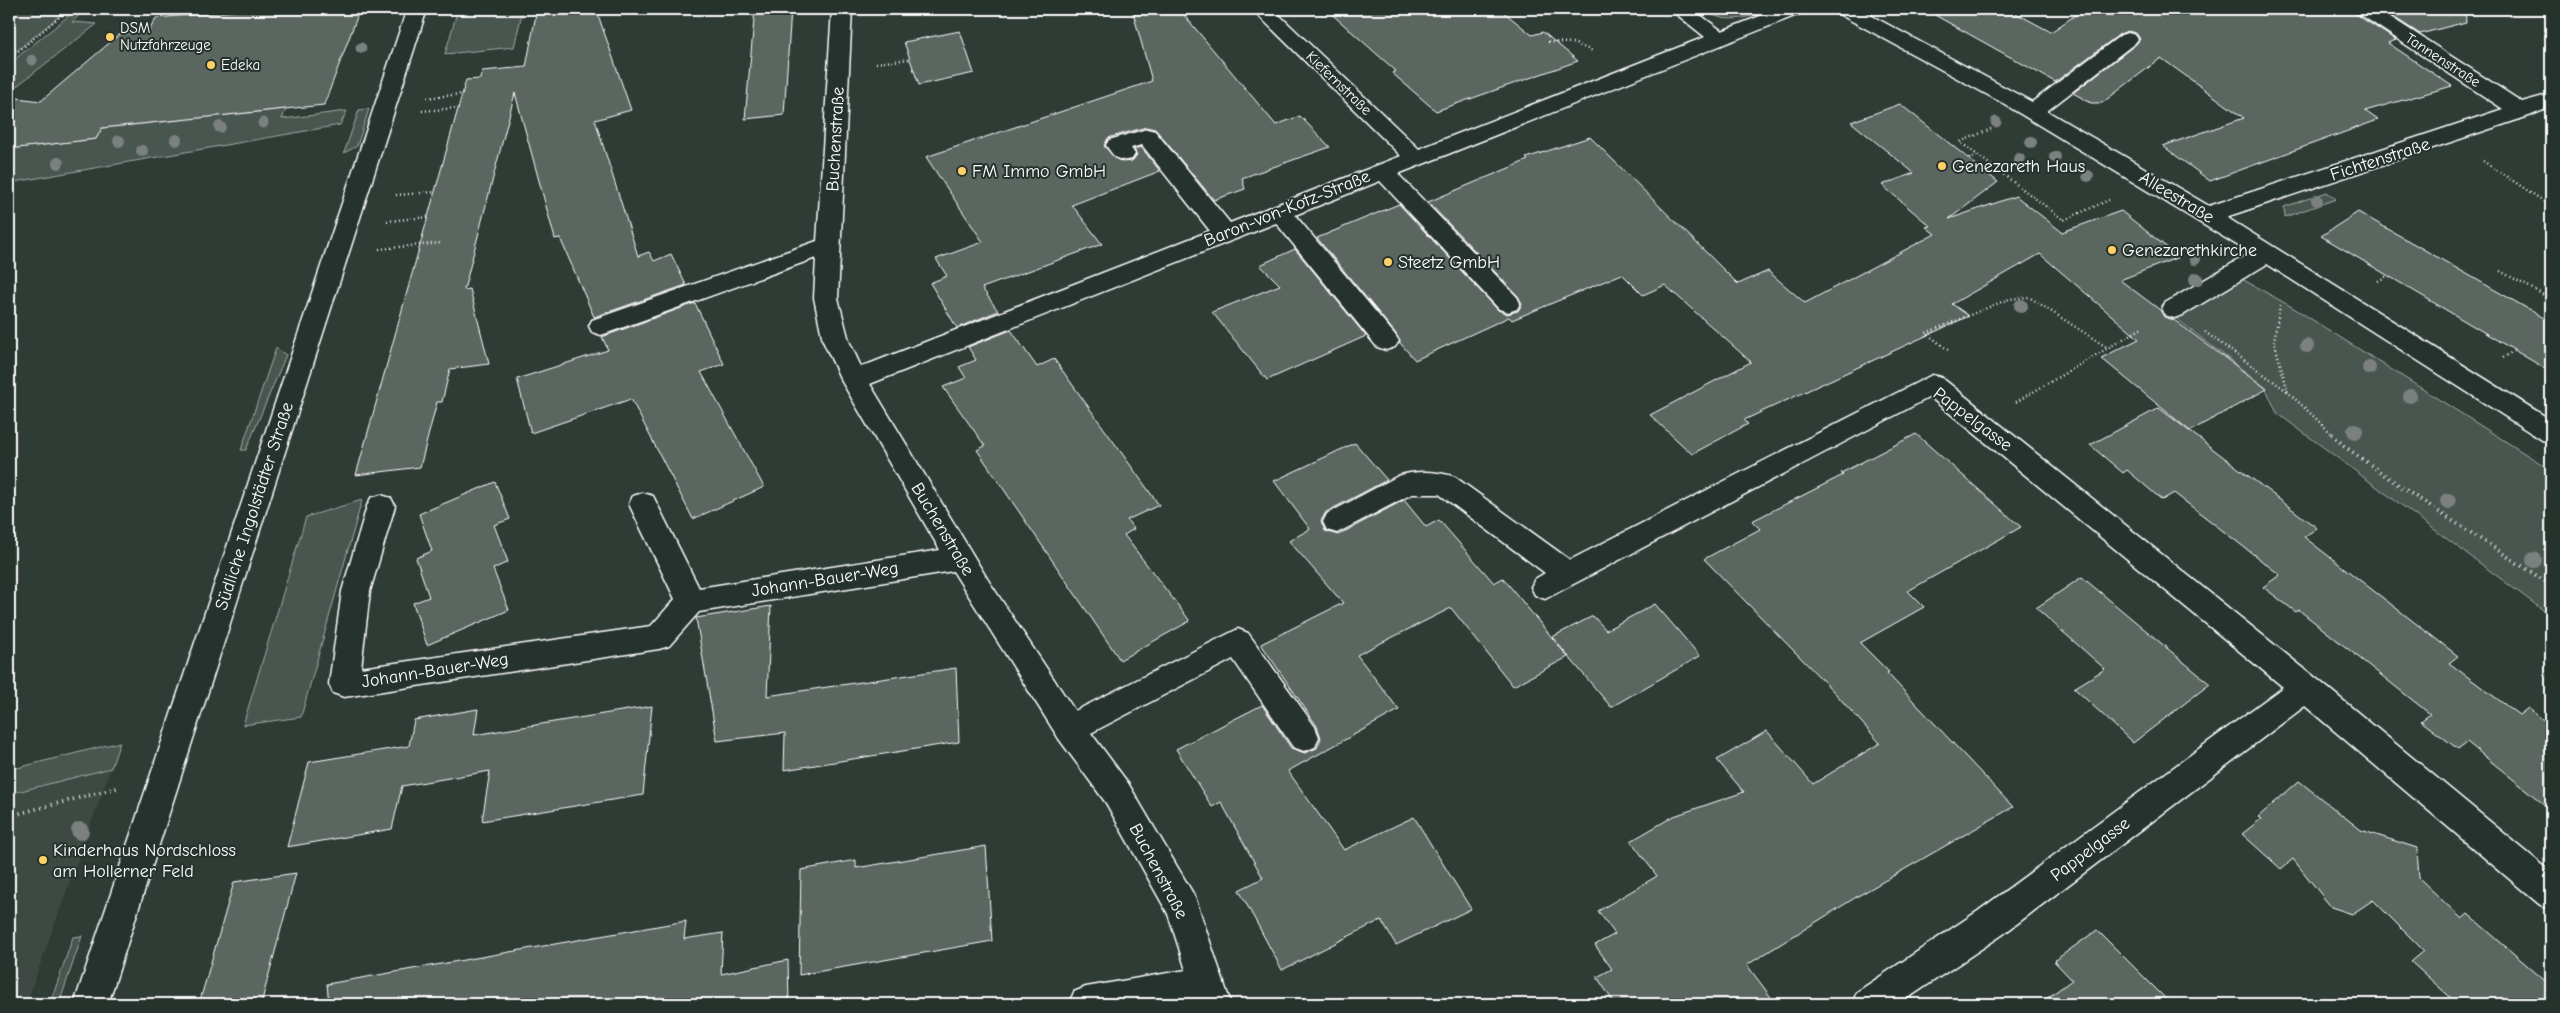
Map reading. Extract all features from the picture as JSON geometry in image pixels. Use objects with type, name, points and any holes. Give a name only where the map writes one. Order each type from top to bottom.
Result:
[{"type":"street","name":"Südliche Ingolstädter Straße","points":[[91,1004],[134,878],[164,778],[418,9]]},
{"type":"street","name":"Buchenstraße","points":[[842,9],[826,298],[836,341],[854,380],[960,558],[1070,729],[1117,793],[1183,908],[1211,994]]},
{"type":"street","name":"Kiefernstraße","points":[[1262,9],[1415,157]]},
{"type":"street","points":[[1680,9],[1721,40],[1795,9]]},
{"type":"street","name":"Alleestraße","points":[[1844,9],[2033,111],[2207,215],[2551,433]]},
{"type":"street","name":"Tannenstraße","points":[[2365,9],[2521,111]]},
{"type":"street","points":[[2033,111],[2128,39]]},
{"type":"street","name":"Baron-von-Kotz-Straße","points":[[854,380],[1415,157],[1721,40]]},
{"type":"street","name":"Fichtenstraße","points":[[2207,215],[2521,111],[2548,104]]},
{"type":"street","points":[[1124,154],[1117,145],[1147,136],[1225,233]]},
{"type":"street","points":[[1382,170],[1508,303]]},
{"type":"street","points":[[1279,211],[1386,340]]},
{"type":"street","points":[[601,326],[829,245]]},
{"type":"street","points":[[2174,309],[2267,254]]},
{"type":"street","name":"Pappelgasse","points":[[1337,522],[1408,483],[1446,484],[1556,580],[1932,384],[2306,688],[2551,892]]},
{"type":"street","points":[[643,504],[691,601]]},
{"type":"street","name":"Johann-Bauer-Weg","points":[[381,506],[356,591],[344,684],[659,637],[691,601],[960,558]]},
{"type":"street","points":[[1070,729],[1238,642],[1304,737]]},
{"type":"street","name":"Pappelgasse","points":[[1869,1004],[1990,923],[2306,688]]},
{"type":"street","points":[[1086,1004],[1211,994]]},
{"type":"path","points":[[9,60],[69,9]]},
{"type":"path","points":[[888,62],[910,58]]},
{"type":"path","points":[[432,98],[461,94]]},
{"type":"path","points":[[428,111],[457,108]]},
{"type":"path","points":[[1995,127],[1960,142],[2064,220],[2114,198]]},
{"type":"path","points":[[2447,136],[2551,206]]},
{"type":"path","points":[[1969,159],[1978,156]]},
{"type":"path","points":[[395,195],[435,192]]},
{"type":"path","points":[[386,221],[428,217]]},
{"type":"path","points":[[378,249],[442,243]]},
{"type":"path","points":[[2500,271],[2551,299]]},
{"type":"path","points":[[2288,392],[2274,342],[2282,294],[2303,277]]},
{"type":"path","points":[[1956,356],[1926,333],[2009,299],[2030,297],[2108,348]]},
{"type":"path","points":[[1981,422],[2174,309],[2288,392],[2344,446],[2407,491],[2551,585]]},
{"type":"path","points":[[9,816],[164,778]]},
{"type":"shaded area","points":[[9,9],[68,9],[9,57]]},
{"type":"shaded area","points":[[77,9],[86,9],[72,22],[97,24],[9,92],[9,64]]},
{"type":"shaded area","points":[[458,9],[523,9],[514,47],[445,54]]},
{"type":"shaded area","points":[[1702,9],[1770,9],[1744,18],[1728,19]]},
{"type":"shaded area","points":[[286,109],[282,119],[347,111],[340,125],[9,183],[9,149],[96,139],[102,128]]},
{"type":"shaded area","points":[[369,109],[357,146],[344,153],[359,110]]},
{"type":"shaded area","points":[[2327,192],[2336,199],[2285,217],[2284,207]]},
{"type":"shaded area","points":[[2224,269],[2292,307],[2551,470],[2551,616],[2277,413],[2265,387],[2160,306]]},
{"type":"shaded area","points":[[276,348],[286,355],[246,450],[241,450]]},
{"type":"shaded area","points":[[362,500],[301,717],[243,725],[306,517]]},
{"type":"shaded area","points":[[120,742],[111,768],[9,794],[9,770]]},
{"type":"shaded area","name":"Kinderhaus Nordschloss am Hollerner Feld","points":[[111,768],[26,1004],[9,1004],[9,794]]},
{"type":"shaded area","points":[[82,936],[59,1004],[50,1004],[73,937]]},
{"type":"building","name":"Edeka","points":[[257,9],[360,9],[324,105],[102,128],[96,139],[9,149],[9,97],[41,101],[120,34],[149,31],[156,18]]},
{"type":"building","points":[[537,9],[596,9],[631,110],[595,120],[638,256],[649,252],[654,261],[671,254],[686,285],[594,317],[560,238],[555,239],[515,93],[464,290],[470,289],[489,364],[450,369],[442,402],[437,402],[420,467],[356,475],[466,80],[480,79],[482,71],[526,67]]},
{"type":"building","points":[[755,9],[791,9],[784,115],[745,119]]},
{"type":"building","points":[[1132,9],[1179,9],[1276,125],[1300,116],[1330,147],[1242,178],[1245,189],[1214,200],[1155,129],[1146,127],[1108,138],[1104,146],[1116,159],[1123,162],[1132,161],[1137,155],[1134,149],[1141,147],[1160,171],[1072,205],[1102,244],[982,288],[998,311],[957,328],[930,283],[947,276],[936,259],[983,242],[926,157],[1152,81]]},
{"type":"building","points":[[1326,9],[1500,9],[1532,35],[1543,32],[1578,61],[1436,111],[1392,73],[1396,71]]},
{"type":"building","points":[[1924,9],[2008,9],[2051,32],[2084,9],[2353,9],[2357,15],[2396,40],[2388,43],[2452,86],[2365,111],[2378,120],[2210,181],[2163,146],[2244,118],[2161,58],[2102,103],[2091,103],[2073,93],[2136,44],[2140,39],[2136,33],[2127,31],[2120,34],[2055,82]]},
{"type":"building","points":[[2381,9],[2465,9],[2466,22],[2420,34]]},
{"type":"building","points":[[960,31],[974,73],[919,85],[904,42]]},
{"type":"building","points":[[1900,104],[1998,182],[1949,219],[2016,196],[2062,232],[2121,211],[2179,257],[2120,280],[2160,310],[2164,317],[2174,320],[2267,389],[2190,431],[2101,358],[2139,339],[2040,254],[1952,304],[1969,316],[1744,420],[1748,424],[1692,454],[1650,415],[1751,362],[1665,285],[1643,295],[1622,274],[1512,320],[1509,317],[1415,360],[1317,238],[1399,204],[1498,310],[1507,314],[1518,311],[1522,304],[1518,296],[1428,202],[1528,160],[1526,158],[1590,137],[1738,284],[1768,271],[1805,303],[1935,234],[1926,227],[1930,226],[1882,185],[1914,173],[1851,122]]},
{"type":"building","points":[[2358,212],[2551,322],[2551,372],[2321,236]]},
{"type":"building","points":[[1295,249],[1366,336],[1267,380],[1212,312],[1280,285],[1260,265]]},
{"type":"building","points":[[695,303],[724,364],[701,372],[764,487],[693,519],[631,399],[531,433],[517,379],[608,350],[602,337]]},
{"type":"building","points":[[1011,330],[1037,367],[1054,359],[1159,505],[1127,520],[1134,529],[1124,535],[1190,621],[1120,660],[977,450],[985,446],[943,387],[966,378],[959,367],[976,360],[968,347]]},
{"type":"building","points":[[2159,408],[2317,528],[2304,537],[2458,656],[2449,663],[2519,715],[2528,708],[2551,726],[2551,810],[2467,742],[2458,749],[2421,721],[2430,714],[2299,610],[2296,612],[2263,587],[2280,575],[2174,493],[2162,500],[2127,470],[2123,473],[2090,445]]},
{"type":"building","points":[[1916,434],[2021,527],[1908,591],[1924,607],[1860,643],[2013,807],[1858,896],[1747,965],[1776,1004],[1615,1004],[1597,977],[1612,969],[1595,945],[1615,934],[1598,911],[1657,876],[1631,841],[1674,816],[1744,792],[1717,760],[1767,731],[1813,784],[1880,743],[1834,692],[1704,559],[1760,529],[1752,521],[1843,475],[1841,473]]},
{"type":"building","points":[[1355,443],[1387,480],[1326,512],[1321,521],[1325,531],[1338,535],[1404,500],[1426,527],[1439,520],[1494,583],[1503,578],[1568,657],[1513,686],[1451,608],[1357,655],[1399,710],[1288,771],[1344,850],[1414,817],[1471,909],[1396,945],[1381,920],[1282,970],[1239,890],[1263,878],[1221,802],[1212,807],[1176,749],[1262,705],[1291,748],[1305,753],[1317,748],[1321,738],[1317,726],[1261,644],[1343,603],[1289,541],[1310,529],[1274,481]]},
{"type":"building","points":[[495,482],[510,519],[494,525],[508,562],[493,569],[509,610],[427,645],[413,603],[429,597],[416,558],[432,551],[419,514]]},
{"type":"building","points":[[2082,577],[2210,684],[2133,743],[2074,688],[2105,669],[2036,608]]},
{"type":"building","points":[[1655,604],[1700,656],[1611,707],[1552,637],[1593,616],[1606,630]]},
{"type":"building","points":[[771,606],[767,696],[956,668],[959,742],[784,770],[785,733],[717,741],[696,618]]},
{"type":"building","points":[[652,706],[643,795],[482,821],[490,771],[402,786],[392,829],[287,847],[309,762],[409,746],[414,720],[478,709],[474,735]]},
{"type":"building","points":[[2299,781],[2361,830],[2417,848],[2419,878],[2462,919],[2468,914],[2551,986],[2551,1004],[2458,1004],[2411,962],[2424,951],[2373,900],[2352,914],[2331,907],[2293,859],[2281,869],[2242,834],[2261,819],[2258,817]]},
{"type":"building","points":[[986,846],[992,941],[799,975],[801,870],[856,860],[856,868]]},
{"type":"building","points":[[296,873],[261,1004],[199,1004],[234,882]]},
{"type":"building","points":[[686,921],[684,939],[723,933],[721,974],[788,960],[789,1004],[329,1004],[327,984]]},
{"type":"building","points":[[2097,930],[2171,1004],[2039,1004],[2072,980],[2054,961]]},
{"type":"place","name":"DSM Nutzfahrzeuge","points":[[110,37]]},
{"type":"place","name":"Edeka","points":[[211,65]]},
{"type":"place","name":"Genezareth Haus","points":[[1942,166]]},
{"type":"place","name":"FM Immo GmbH","points":[[962,171]]},
{"type":"place","name":"Genezarethkirche","points":[[2112,250]]},
{"type":"place","name":"Steetz GmbH","points":[[1388,262]]},
{"type":"place","name":"Kinderhaus Nordschloss am Hollerner Feld","points":[[43,860]]}]
